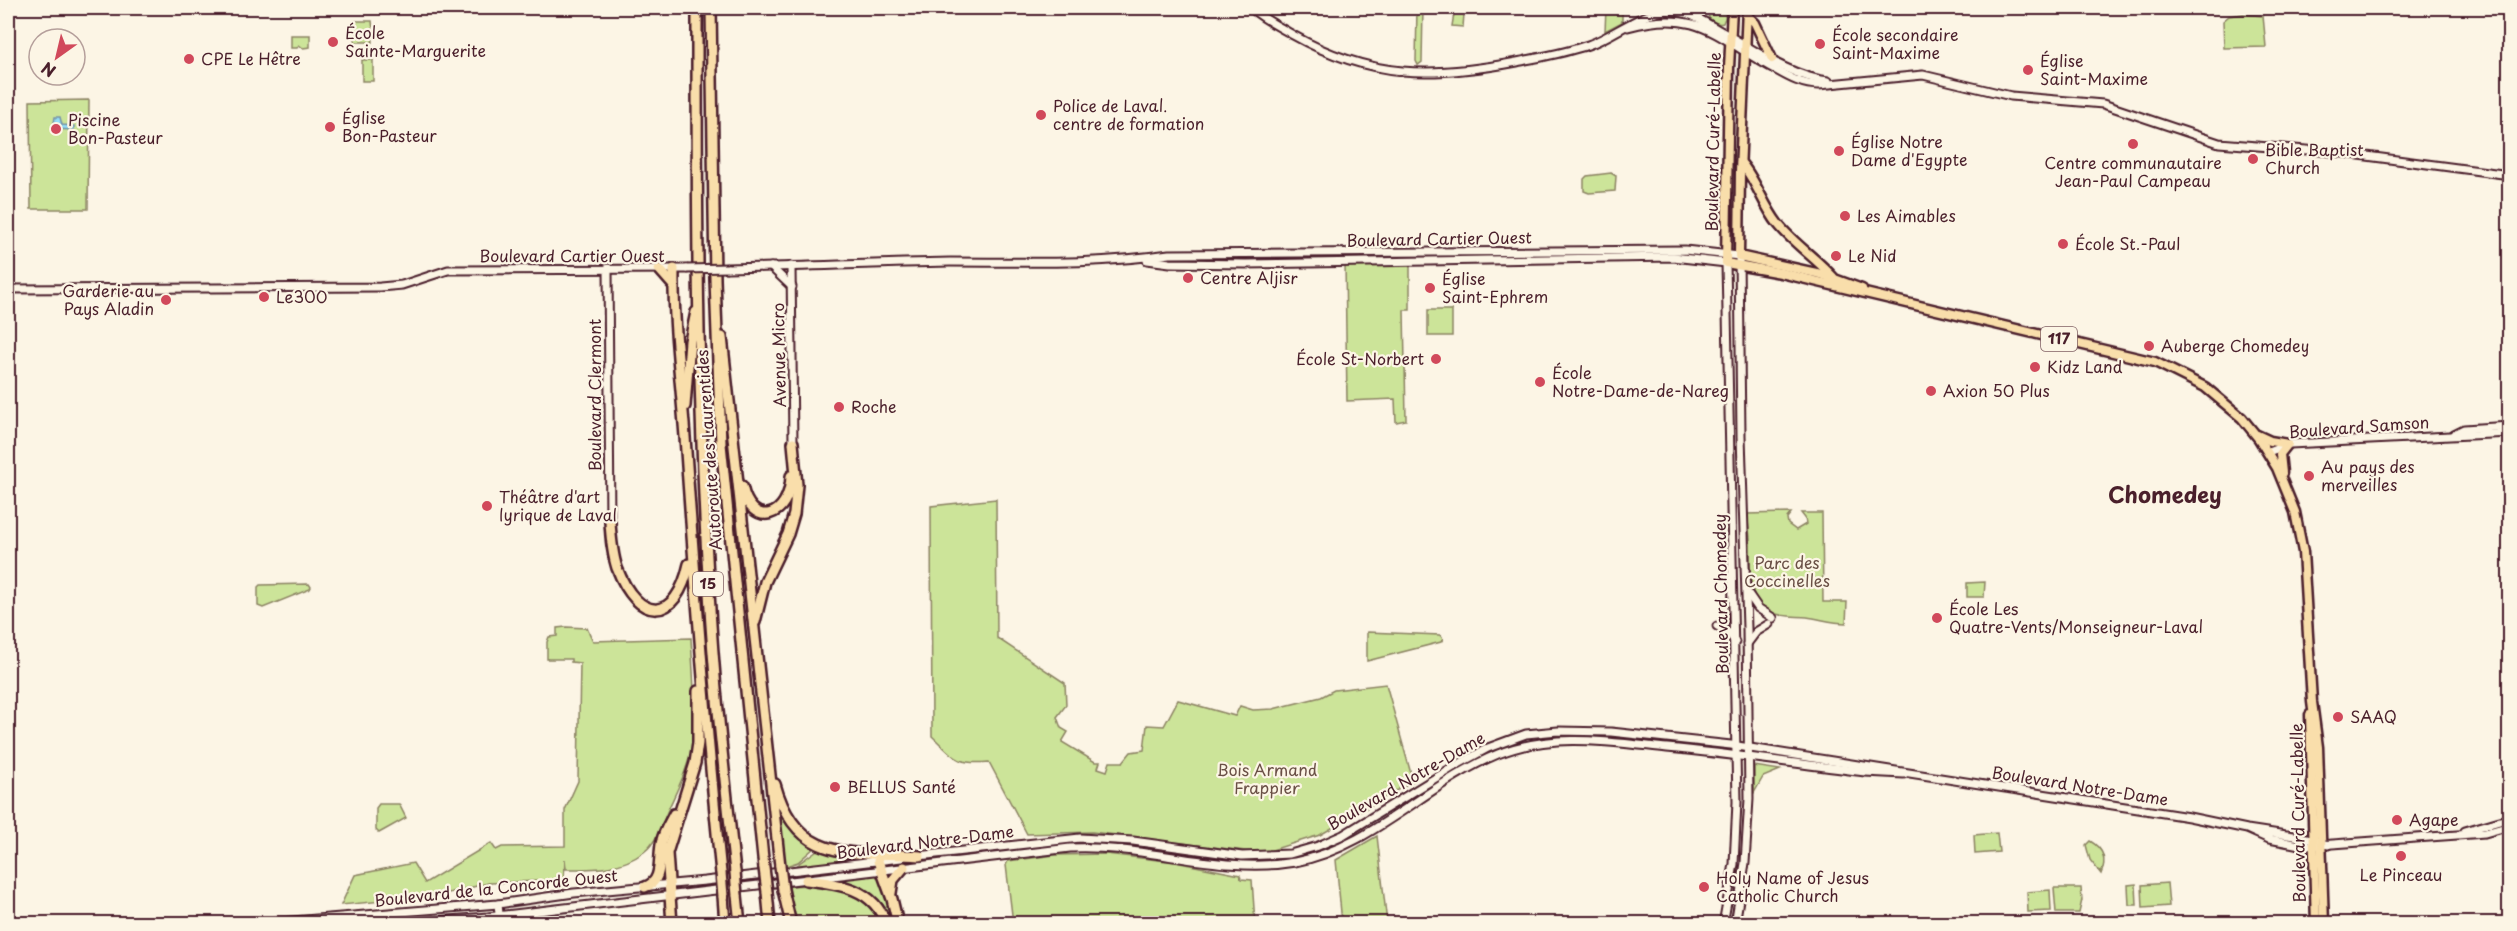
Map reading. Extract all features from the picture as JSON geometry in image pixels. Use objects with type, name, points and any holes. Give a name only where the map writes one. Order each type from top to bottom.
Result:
[{"type":"highway","name":"Autoroute des Laurentides","points":[[697,8],[699,295],[709,593],[716,684],[739,891],[740,924]]},
{"type":"highway","name":"Autoroute des Laurentides","points":[[711,8],[715,279],[723,473],[770,924]]},
{"type":"highway","points":[[659,269],[674,285]]},
{"type":"highway","points":[[674,269],[677,357],[685,434],[700,659],[725,924]]},
{"type":"highway","points":[[715,279],[767,755],[789,924]]},
{"type":"highway","points":[[685,434],[690,341],[699,295]]},
{"type":"highway","points":[[733,442],[746,498],[754,509],[765,513],[780,509],[788,498],[794,443]]},
{"type":"highway","points":[[753,627],[767,578],[788,534],[794,514],[797,485],[794,443]]},
{"type":"highway","points":[[610,522],[613,553],[619,573],[634,598],[646,607],[661,608],[677,598],[685,583],[692,553]]},
{"type":"highway","points":[[672,924],[668,850],[692,774],[697,748],[700,659]]},
{"type":"highway","points":[[767,755],[784,810],[793,825],[810,840],[823,847],[844,852],[920,856]]},
{"type":"highway","points":[[645,887],[652,884],[657,877],[663,837],[683,798]]},
{"type":"highway","points":[[879,866],[891,896],[898,924]]},
{"type":"highway","points":[[891,896],[893,880],[904,867]]},
{"type":"highway","points":[[806,880],[838,884],[862,893],[877,906],[886,924]]},
{"type":"main road","name":"Boulevard Curé-Labelle","points":[[1732,8],[1726,258],[1879,297],[2155,362],[2211,391],[2239,415],[2268,452],[2283,479],[2295,512],[2302,543],[2312,702],[2316,726],[2324,924]]},
{"type":"main road","name":"Boulevard Curé-Labelle","points":[[1739,261],[1747,11]]},
{"type":"main road","points":[[1747,11],[1772,59]]},
{"type":"main road","points":[[1741,163],[1748,171],[1760,198],[1779,226],[1833,278]]},
{"type":"main road","name":"Boulevard Curé-Labelle","points":[[1739,261],[1833,278],[1879,297]]},
{"type":"main road","points":[[2256,435],[2270,441],[2288,444],[2280,455],[2283,479]]},
{"type":"main road","name":"Boulevard Curé-Labelle","points":[[2316,924],[2320,844]]},
{"type":"street","points":[[1251,8],[1266,19],[1331,54],[1372,66],[1422,74],[1480,69],[1573,50],[1595,43],[1628,27],[1661,20],[1686,22],[1705,27],[1731,40],[1798,81],[1816,85],[1837,81],[1923,75],[2011,96],[2103,104],[2220,143],[2344,153],[2510,175]]},
{"type":"street","points":[[1746,49],[1806,76],[1837,81]]},
{"type":"street","name":"Boulevard Cartier Ouest","points":[[8,289],[384,287],[402,285],[448,270],[687,269],[1138,259],[1170,263],[1246,264],[1726,258]]},
{"type":"street","name":"Boulevard Chomedey","points":[[1723,924],[1735,850],[1737,755],[1726,258]]},
{"type":"street","name":"Boulevard Chomedey","points":[[1735,924],[1747,843],[1748,757],[1746,590],[1741,477],[1739,261]]},
{"type":"street","name":"Avenue Micro","points":[[791,266],[794,443]]},
{"type":"street","points":[[771,267],[792,287]]},
{"type":"street","name":"Boulevard Clermont","points":[[608,268],[610,522]]},
{"type":"street","name":"Boulevard Samson","points":[[2454,434],[2464,429],[2510,426]]},
{"type":"street","name":"Boulevard Samson","points":[[2268,452],[2288,444],[2510,433]]},
{"type":"street","points":[[1746,590],[1758,608],[1771,621],[1756,632],[1747,644]]},
{"type":"street","points":[[1717,626],[1729,633],[1735,642]]},
{"type":"street","name":"Boulevard Notre-Dame","points":[[739,891],[879,866],[920,856],[1074,838],[1126,840],[1242,856],[1281,855],[1318,846],[1343,836],[1466,759],[1494,745],[1526,734],[1558,731],[1600,731],[1737,746],[2189,817],[2247,829],[2274,841],[2320,844],[2485,833],[2510,826]]},
{"type":"street","name":"Boulevard Notre-Dame","points":[[736,875],[879,866],[904,867],[1088,847],[1132,850],[1241,865],[1282,864],[1315,856],[1344,845],[1474,765],[1504,751],[1532,743],[1563,740],[1609,741],[1896,776],[1908,774]]},
{"type":"street","name":"Boulevard Notre-Dame","points":[[2454,834],[2510,818]]},
{"type":"street","name":"Boulevard de la Concorde Ouest","points":[[256,924],[337,920],[498,904],[669,885],[736,875]]},
{"type":"street","name":"Boulevard de la Concorde Ouest","points":[[399,924],[500,920],[669,896],[739,891]]},
{"type":"street","points":[[487,904],[489,920]]},
{"type":"street","points":[[498,904],[500,920]]},
{"type":"green space","points":[[1417,8],[1423,8],[1422,62],[1418,65],[1416,61]]},
{"type":"green space","points":[[1606,8],[1622,8],[1622,22],[1605,31]]},
{"type":"green space","points":[[1726,8],[1723,23],[1716,23],[1710,19],[1708,15],[1716,15]]},
{"type":"green space","points":[[1454,14],[1464,14],[1463,27],[1452,26]]},
{"type":"green space","points":[[2243,14],[2263,16],[2266,47],[2224,48],[2223,21],[2229,16]]},
{"type":"green space","points":[[355,21],[372,21],[373,30],[355,30]]},
{"type":"green space","points":[[372,32],[373,42],[355,42],[355,33]]},
{"type":"green space","points":[[291,35],[310,35],[310,47],[303,48],[299,45],[297,48],[291,48]]},
{"type":"green space","points":[[362,60],[373,60],[373,81],[362,81]]},
{"type":"green space","points":[[89,100],[88,209],[31,209],[30,101]]},
{"type":"green space","points":[[1611,173],[1616,176],[1615,191],[1589,193],[1584,191],[1584,179],[1587,176]]},
{"type":"green space","points":[[1410,262],[1410,310],[1404,310],[1406,420],[1396,422],[1395,399],[1347,401],[1345,263]]},
{"type":"green space","points":[[1428,310],[1452,310],[1452,336],[1428,336]]},
{"type":"green space","name":"Bois Armand Frappier","points":[[996,499],[997,638],[1065,683],[1066,705],[1057,717],[1061,728],[1068,732],[1062,742],[1095,762],[1100,762],[1098,768],[1107,771],[1110,762],[1123,762],[1131,752],[1144,750],[1147,725],[1164,726],[1178,700],[1235,716],[1240,706],[1253,710],[1273,709],[1321,697],[1334,690],[1386,684],[1413,781],[1320,835],[1262,853],[1092,832],[1027,834],[989,762],[963,761],[946,750],[932,736],[931,506]]},
{"type":"green space","name":"Parc des Coccinelles","points":[[1791,513],[1787,518],[1788,524],[1796,530],[1806,524],[1801,513],[1822,513],[1823,602],[1847,602],[1846,623],[1774,614],[1761,606],[1756,598],[1751,580],[1747,514]]},
{"type":"green space","points":[[1985,582],[1984,597],[1967,597],[1967,583]]},
{"type":"green space","points":[[309,584],[310,589],[263,608],[258,606],[258,587],[260,585]]},
{"type":"green space","points":[[557,628],[587,628],[593,641],[691,638],[694,707],[689,756],[681,781],[652,844],[635,858],[606,867],[566,869],[565,859],[564,880],[489,883],[436,896],[341,905],[355,875],[413,863],[425,883],[491,843],[496,850],[502,847],[565,846],[565,810],[578,781],[580,663],[571,662],[571,659],[547,659],[547,642],[549,637],[557,636]]},
{"type":"green space","points":[[1367,632],[1440,635],[1443,639],[1441,642],[1367,661]]},
{"type":"green space","points":[[1754,766],[1780,770],[1763,777],[1754,793]]},
{"type":"green space","points":[[379,804],[399,804],[406,818],[379,833],[376,830],[376,808]]},
{"type":"green space","points":[[780,805],[798,833],[873,859],[794,867],[817,850],[814,848],[798,862],[786,866],[777,806]]},
{"type":"green space","points":[[1997,833],[1999,852],[1975,854],[1974,835]]},
{"type":"green space","points":[[1377,836],[1387,923],[1342,923],[1336,860]]},
{"type":"green space","points":[[2090,841],[2103,855],[2104,864],[2101,874],[2090,860],[2086,845]]},
{"type":"green space","points":[[1106,854],[1175,862],[1240,875],[1241,879],[1252,880],[1255,923],[1013,923],[1006,865],[1008,861],[1055,855]]},
{"type":"green space","points":[[860,866],[860,869],[791,877],[790,874]]},
{"type":"green space","points":[[879,873],[895,923],[889,923],[883,909],[835,879]]},
{"type":"green space","points":[[2167,883],[2169,906],[2143,908],[2142,885]]},
{"type":"green space","points":[[2136,884],[2137,905],[2129,905],[2128,885]]},
{"type":"green space","points":[[789,886],[838,887],[869,901],[884,923],[795,923]]},
{"type":"green space","points":[[2054,888],[2081,888],[2082,900],[2079,913],[2056,913]]},
{"type":"green space","points":[[2050,890],[2051,911],[2028,912],[2027,892]]},
{"type":"water","name":"Piscine Bon-Pasteur","points":[[55,117],[60,117],[62,125],[74,126],[74,130],[53,129]]},
{"type":"place","name":"École Sainte-Marguerite","points":[[333,42]]},
{"type":"place","name":"École secondaire Saint-Maxime","points":[[1820,44]]},
{"type":"place","name":"CPE Le Hêtre","points":[[189,59]]},
{"type":"place","name":"Église Saint-Maxime","points":[[2028,70]]},
{"type":"place","name":"Police de Laval. centre de formation","points":[[1041,115]]},
{"type":"place","name":"Église Bon-Pasteur","points":[[330,127]]},
{"type":"place","name":"Piscine Bon-Pasteur","points":[[56,129]]},
{"type":"place","name":"Centre communautaire Jean-Paul Campeau","points":[[2133,144]]},
{"type":"place","name":"Église Notre Dame d'Egypte","points":[[1839,151]]},
{"type":"place","name":"Bible Baptist Church","points":[[2253,159]]},
{"type":"place","name":"Les Aimables","points":[[1845,216]]},
{"type":"place","name":"École St.-Paul","points":[[2063,244]]},
{"type":"place","name":"Le Nid","points":[[1836,256]]},
{"type":"place","name":"Centre Aljisr","points":[[1188,278]]},
{"type":"place","name":"Église Saint-Ephrem","points":[[1430,288]]},
{"type":"place","name":"Le300","points":[[264,297]]},
{"type":"place","name":"Garderie au Pays Aladin","points":[[166,300]]},
{"type":"place","name":"Auberge Chomedey","points":[[2149,346]]},
{"type":"place","name":"École St-Norbert","points":[[1436,359]]},
{"type":"place","name":"Kidz Land","points":[[2035,367]]},
{"type":"place","name":"École Notre-Dame-de-Nareg","points":[[1540,382]]},
{"type":"place","name":"Axion 50 Plus","points":[[1931,391]]},
{"type":"place","name":"Roche","points":[[839,407]]},
{"type":"place","name":"Au pays des merveilles","points":[[2309,476]]},
{"type":"place","name":"Théâtre d'art lyrique de Laval","points":[[487,506]]},
{"type":"place","name":"École Les Quatre-Vents/Monseigneur-Laval","points":[[1937,618]]},
{"type":"place","name":"SAAQ","points":[[2338,717]]},
{"type":"place","name":"BELLUS Santé","points":[[835,787]]},
{"type":"place","name":"Agape","points":[[2397,820]]},
{"type":"place","name":"Le Pinceau","points":[[2401,856]]},
{"type":"place","name":"Holy Name of Jesus Catholic Church","points":[[1704,887]]},
{"type":"district","name":"Chomedey","points":[[2165,495]]}]
